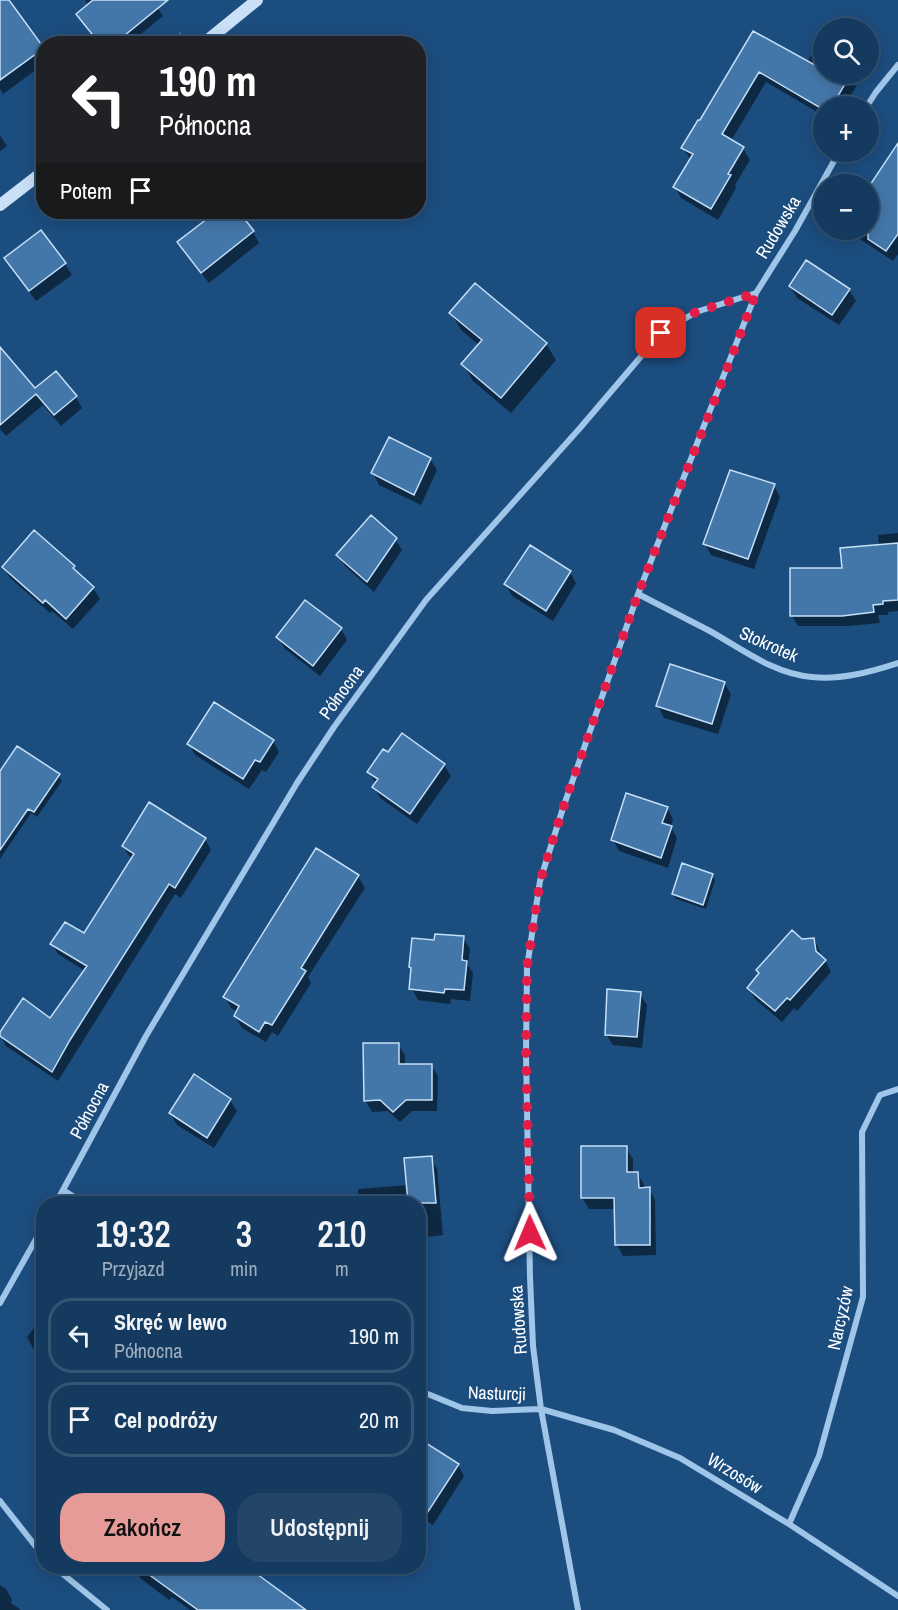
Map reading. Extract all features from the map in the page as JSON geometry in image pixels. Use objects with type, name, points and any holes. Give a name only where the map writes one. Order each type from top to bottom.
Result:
[{"type":"street","points":[[213,36],[257,0]]},
{"type":"street","points":[[873,96],[898,65]]},
{"type":"street","name":"Rudowska","points":[[578,1610],[541,1409],[533,1346],[526,1054],[527,967],[540,881],[563,808],[638,594],[756,293],[795,231],[833,162]]},
{"type":"street","points":[[0,205],[36,177]]},
{"type":"street","name":"Północna","points":[[60,1196],[146,1036],[297,783],[334,727],[426,600],[580,428],[661,333],[696,312],[756,293]]},
{"type":"street","name":"Stokrotek","points":[[638,594],[751,656],[784,671],[812,677],[842,677],[874,671],[898,663]]},
{"type":"street","name":"Narcyzów","points":[[789,1524],[819,1456],[863,1297],[862,1132],[880,1095],[898,1089]]},
{"type":"street","points":[[63,1190],[73,1196]]},
{"type":"street","points":[[0,1303],[36,1239]]},
{"type":"street","name":"Nasturcji","points":[[426,1393],[462,1408],[492,1411],[541,1409]]},
{"type":"street","name":"Wrzosów","points":[[541,1409],[615,1430],[680,1458],[789,1524],[898,1596]]},
{"type":"street","points":[[0,1501],[36,1547]]},
{"type":"street","points":[[63,1574],[107,1610]]},
{"type":"building","points":[[0,0],[9,0],[36,37],[36,54],[0,80]]},
{"type":"building","points":[[93,0],[168,0],[124,36],[94,36],[76,14]]},
{"type":"building","points":[[753,31],[813,64],[813,84],[845,84],[838,96],[813,96],[813,104],[759,72],[722,134],[744,147],[711,209],[673,187],[693,154],[681,148]]},
{"type":"building","points":[[898,143],[898,234],[886,251],[870,240],[879,240],[877,174]]},
{"type":"building","points":[[207,219],[245,219],[254,231],[201,273],[177,242]]},
{"type":"building","points":[[41,230],[66,263],[29,291],[4,258]]},
{"type":"building","points":[[806,260],[850,289],[832,315],[789,286]]},
{"type":"building","points":[[475,283],[547,343],[501,398],[461,364],[482,340],[449,313]]},
{"type":"building","points":[[0,347],[35,388],[56,371],[77,396],[54,415],[36,394],[0,425]]},
{"type":"building","points":[[389,437],[431,458],[414,495],[371,473]]},
{"type":"building","points":[[730,470],[775,484],[748,559],[703,544]]},
{"type":"building","points":[[371,515],[397,538],[367,582],[336,555]]},
{"type":"building","points":[[34,530],[75,566],[73,568],[94,587],[66,619],[45,600],[43,603],[2,567]]},
{"type":"building","points":[[898,543],[898,600],[883,601],[883,604],[873,605],[874,612],[842,616],[790,616],[790,568],[842,568],[840,548]]},
{"type":"building","points":[[530,545],[571,571],[546,611],[504,584]]},
{"type":"building","points":[[305,600],[342,628],[313,666],[276,637]]},
{"type":"building","points":[[670,664],[725,682],[712,724],[656,706]]},
{"type":"building","points":[[214,702],[274,740],[260,762],[255,760],[243,779],[187,744]]},
{"type":"building","points":[[402,733],[445,764],[410,814],[372,787],[378,779],[367,772],[383,749],[388,752]]},
{"type":"building","points":[[17,746],[60,774],[34,812],[28,809],[0,850],[0,771]]},
{"type":"building","points":[[626,793],[668,807],[662,823],[672,826],[661,858],[611,840]]},
{"type":"building","points":[[149,802],[206,838],[175,888],[169,884],[52,1072],[0,1036],[0,1032],[23,998],[50,1018],[87,966],[50,944],[65,922],[84,933],[134,854],[122,846]]},
{"type":"building","points":[[316,848],[359,875],[301,968],[306,971],[272,1025],[265,1022],[259,1032],[234,1016],[239,1006],[223,997]]},
{"type":"building","points":[[682,863],[713,874],[703,905],[672,894]]},
{"type":"building","points":[[792,930],[802,939],[814,938],[816,951],[826,960],[790,1000],[787,998],[775,1011],[747,988],[759,973],[756,970]]},
{"type":"building","points":[[435,934],[464,936],[462,960],[467,961],[464,990],[445,989],[444,993],[409,989],[412,938],[434,940]]},
{"type":"building","points":[[607,989],[641,992],[637,1037],[605,1035]]},
{"type":"building","points":[[363,1043],[399,1043],[399,1064],[432,1064],[432,1100],[406,1100],[393,1112],[380,1100],[364,1101]]},
{"type":"building","points":[[194,1074],[231,1099],[207,1138],[169,1113]]},
{"type":"building","points":[[581,1146],[627,1146],[627,1172],[638,1172],[639,1188],[650,1187],[650,1245],[615,1245],[614,1198],[581,1198]]},
{"type":"building","points":[[432,1156],[436,1203],[426,1203],[426,1196],[407,1196],[404,1158]]},
{"type":"building","points":[[426,1443],[459,1464],[426,1515]]},
{"type":"building","points":[[148,1574],[257,1574],[306,1610],[198,1610]]},
{"type":"route","points":[[530,1233],[526,1054],[527,967],[540,881],[563,808],[638,594],[756,293],[696,312],[661,333]]}]
